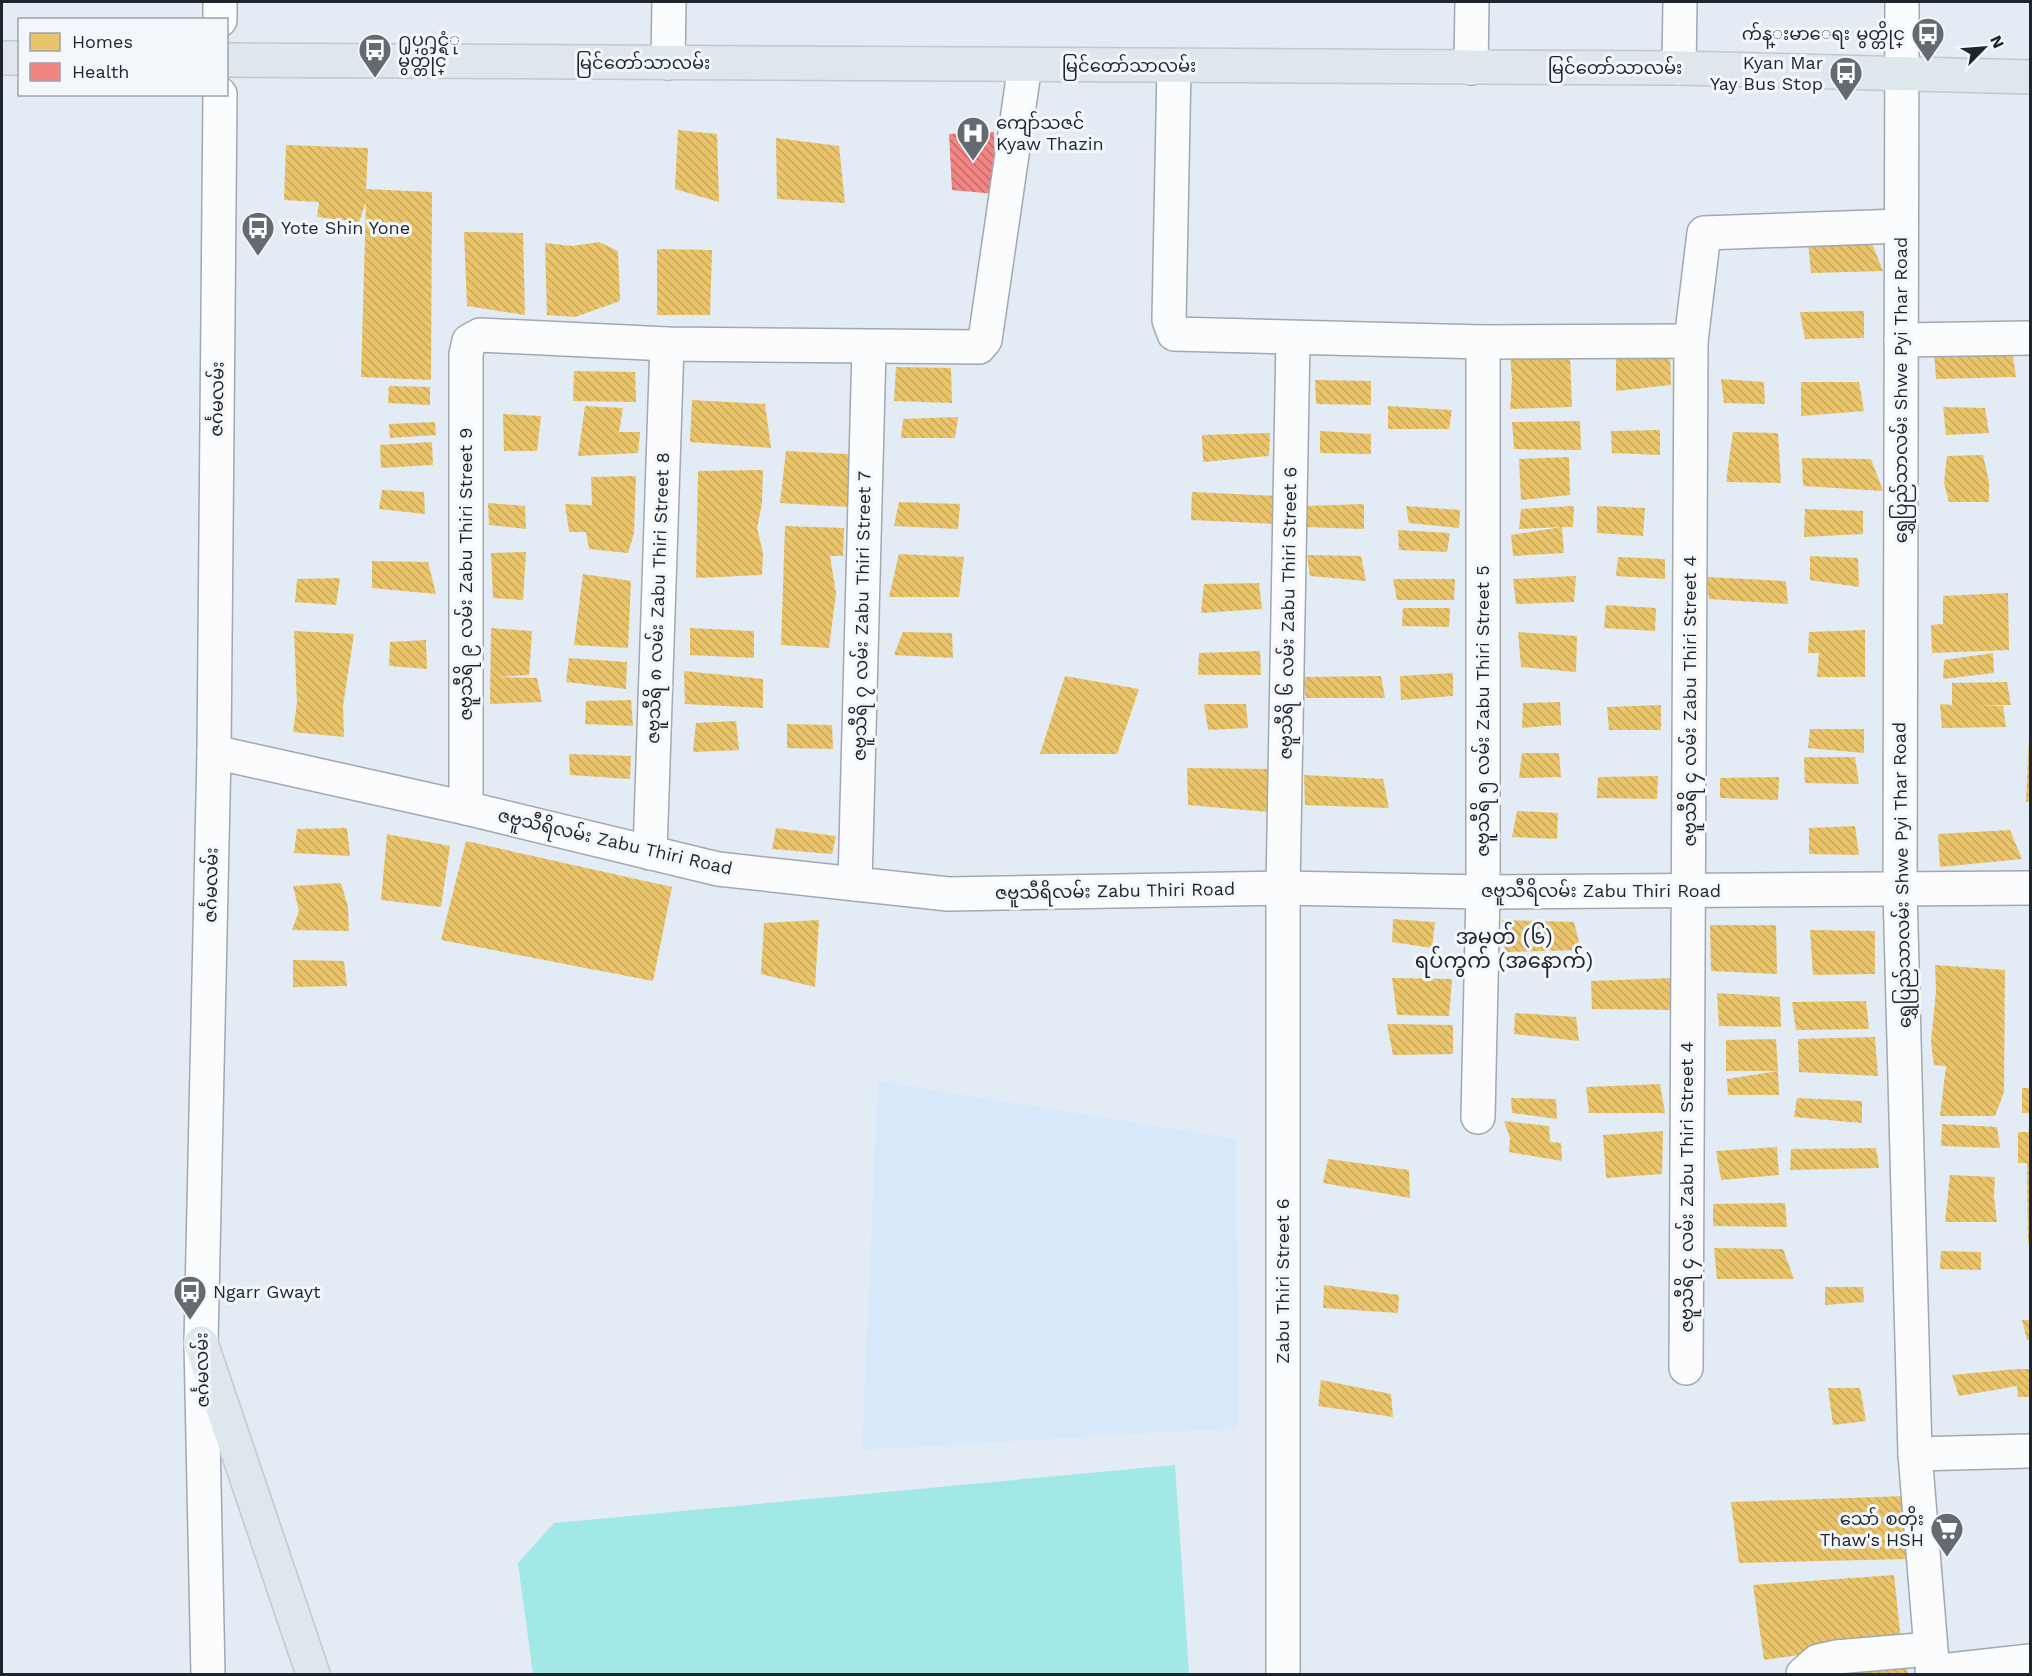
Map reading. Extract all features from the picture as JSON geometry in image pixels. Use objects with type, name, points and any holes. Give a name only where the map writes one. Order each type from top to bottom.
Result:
[{"type":"main road","points":[[2,58],[18,58]]},
{"type":"main road","name":"မြင်တော်သာလမ်း","points":[[228,60],[1680,68],[1901,76],[2031,77]]},
{"type":"main road","points":[[201,1343],[313,1674]]},
{"type":"street","points":[[220,2],[220,18]]},
{"type":"street","points":[[668,63],[669,2]]},
{"type":"street","points":[[1471,68],[1472,2]]},
{"type":"street","points":[[1680,2],[1680,68]]},
{"type":"street","name":"ရွှေပြည်သာလမ်း Shwe Pyi Thar Road","points":[[1902,2],[1900,890],[1915,1454],[1931,1665]]},
{"type":"street","points":[[667,344],[869,348],[979,347],[985,340],[1025,65]]},
{"type":"street","points":[[1174,66],[1169,320],[1174,334],[1484,342],[1691,341]]},
{"type":"street","name":"ဇင်္ဂမလမ်း","points":[[208,1674],[201,1343],[214,752],[220,96]]},
{"type":"street","name":"ဇဗူသီရိ ၄ လမ်း Zabu Thiri Street 4","points":[[1686,1368],[1691,341],[1704,233],[1902,226]]},
{"type":"street","name":"ဇဗူသီရိ ၉ လမ်း Zabu Thiri Street 9","points":[[466,808],[466,354],[469,341],[480,335],[667,344]]},
{"type":"street","name":"ဇဗူသီရိ ၆ လမ်း Zabu Thiri Street 6","points":[[1283,888],[1293,338]]},
{"type":"street","points":[[1901,340],[2031,338]]},
{"type":"street","name":"ဇဗူသီရိ ၅ လမ်း Zabu Thiri Street 5","points":[[1478,1117],[1483,892],[1484,342]]},
{"type":"street","name":"ဇဗူသီရိ ၈ လမ်း Zabu Thiri Street 8","points":[[650,853],[667,344]]},
{"type":"street","name":"ဇဗူသီရိ ၇ လမ်း Zabu Thiri Street 7","points":[[855,884],[869,348]]},
{"type":"street","name":"ဇဗူသီရိလမ်း Zabu Thiri Road","points":[[214,752],[466,808],[718,869],[948,894],[1283,888],[1483,892],[2031,888]]},
{"type":"street","name":"Zabu Thiri Street 6","points":[[1283,888],[1283,1674]]},
{"type":"street","points":[[1915,1454],[2031,1451]]},
{"type":"street","points":[[1803,1674],[1818,1661],[1836,1657],[1931,1665],[2031,1661]]},
{"type":"shaded area","points":[[878,1081],[1236,1139],[1238,1428],[862,1450]]},
{"type":"shaded area","points":[[1175,1465],[1189,1674],[533,1674],[518,1563],[554,1523]]},
{"type":"building: Homes","points":[[678,130],[717,134],[719,202],[675,189]]},
{"type":"building: Homes","points":[[776,138],[839,146],[845,203],[777,199]]},
{"type":"building: Homes","points":[[286,145],[368,148],[366,189],[432,192],[431,380],[361,377],[366,202],[359,222],[317,217],[319,202],[284,200]]},
{"type":"building: Homes","points":[[464,232],[523,233],[525,315],[467,306]]},
{"type":"building: Homes","points":[[1808,241],[1871,241],[1883,271],[1811,273]]},
{"type":"building: Homes","points":[[599,242],[618,251],[620,301],[575,317],[547,315],[545,243],[572,246]]},
{"type":"building: Homes","points":[[657,249],[712,250],[710,315],[657,315]]},
{"type":"building: Homes","points":[[1864,311],[1864,338],[1805,339],[1800,312]]},
{"type":"building: Homes","points":[[2012,349],[2016,377],[1936,379],[1934,352]]},
{"type":"building: Homes","points":[[1510,356],[1570,357],[1572,407],[1510,409],[1512,379]]},
{"type":"building: Homes","points":[[1670,357],[1671,385],[1616,391],[1616,358]]},
{"type":"building: Homes","points":[[896,367],[951,368],[952,403],[894,401]]},
{"type":"building: Homes","points":[[574,371],[635,372],[636,402],[573,401]]},
{"type":"building: Homes","points":[[1721,379],[1764,382],[1765,404],[1724,403]]},
{"type":"building: Homes","points":[[1315,380],[1371,381],[1371,405],[1316,404]]},
{"type":"building: Homes","points":[[1801,382],[1859,382],[1864,411],[1801,416]]},
{"type":"building: Homes","points":[[389,386],[430,387],[430,405],[388,403]]},
{"type":"building: Homes","points":[[692,400],[765,404],[771,448],[690,442]]},
{"type":"building: Homes","points":[[585,406],[623,408],[619,432],[640,432],[638,453],[578,456]]},
{"type":"building: Homes","points":[[1388,406],[1452,410],[1449,429],[1388,429]]},
{"type":"building: Homes","points":[[1943,407],[1985,408],[1989,433],[1946,435]]},
{"type":"building: Homes","points":[[503,414],[541,416],[537,451],[504,451]]},
{"type":"building: Homes","points":[[958,417],[955,438],[901,438],[903,419]]},
{"type":"building: Homes","points":[[1580,421],[1581,450],[1514,449],[1512,422]]},
{"type":"building: Homes","points":[[435,422],[436,435],[390,438],[389,424]]},
{"type":"building: Homes","points":[[1660,430],[1660,455],[1612,453],[1611,431]]},
{"type":"building: Homes","points":[[1320,431],[1371,434],[1371,454],[1320,453]]},
{"type":"building: Homes","points":[[1733,432],[1778,433],[1781,483],[1726,482]]},
{"type":"building: Homes","points":[[1270,433],[1269,456],[1203,462],[1202,435]]},
{"type":"building: Homes","points":[[432,442],[433,465],[381,468],[380,445]]},
{"type":"building: Homes","points":[[786,451],[866,455],[865,508],[780,503]]},
{"type":"building: Homes","points":[[1983,455],[1989,482],[1989,502],[1949,502],[1944,483],[1947,456]]},
{"type":"building: Homes","points":[[1569,457],[1570,495],[1521,500],[1519,459]]},
{"type":"building: Homes","points":[[1802,458],[1871,459],[1883,491],[1803,486]]},
{"type":"building: Homes","points":[[763,470],[762,503],[757,528],[763,553],[762,575],[696,578],[698,471]]},
{"type":"building: Homes","points":[[636,476],[634,533],[628,553],[589,549],[586,532],[569,532],[565,504],[592,505],[591,477]]},
{"type":"building: Homes","points":[[382,490],[424,492],[425,514],[379,509]]},
{"type":"building: Homes","points":[[1192,492],[1279,496],[1278,524],[1191,520]]},
{"type":"building: Homes","points":[[899,502],[960,504],[958,529],[894,526]]},
{"type":"building: Homes","points":[[488,503],[525,506],[526,529],[489,525]]},
{"type":"building: Homes","points":[[1364,504],[1364,529],[1305,527],[1307,506]]},
{"type":"building: Homes","points":[[1406,506],[1460,510],[1459,528],[1409,523]]},
{"type":"building: Homes","points":[[1574,506],[1573,527],[1519,529],[1521,509]]},
{"type":"building: Homes","points":[[1597,506],[1645,508],[1643,536],[1597,533]]},
{"type":"building: Homes","points":[[1805,509],[1863,511],[1863,534],[1804,537]]},
{"type":"building: Homes","points":[[785,526],[844,528],[843,556],[830,556],[836,593],[829,648],[781,645]]},
{"type":"building: Homes","points":[[1562,527],[1564,553],[1513,556],[1511,535]]},
{"type":"building: Homes","points":[[1398,530],[1450,533],[1447,552],[1399,550]]},
{"type":"building: Homes","points":[[526,552],[523,600],[493,598],[491,553]]},
{"type":"building: Homes","points":[[899,554],[964,557],[959,597],[889,597]]},
{"type":"building: Homes","points":[[1307,555],[1361,556],[1366,581],[1310,576]]},
{"type":"building: Homes","points":[[1810,556],[1858,558],[1859,587],[1810,580]]},
{"type":"building: Homes","points":[[1618,557],[1665,559],[1665,579],[1616,576]]},
{"type":"building: Homes","points":[[372,561],[428,562],[436,594],[372,588]]},
{"type":"building: Homes","points":[[583,574],[631,581],[628,648],[574,645]]},
{"type":"building: Homes","points":[[1576,576],[1574,602],[1516,604],[1513,579]]},
{"type":"building: Homes","points":[[1707,577],[1786,581],[1788,604],[1709,599]]},
{"type":"building: Homes","points":[[340,578],[336,605],[295,602],[297,579]]},
{"type":"building: Homes","points":[[1393,579],[1455,579],[1454,600],[1397,600]]},
{"type":"building: Homes","points":[[1259,583],[1262,609],[1201,613],[1204,584]]},
{"type":"building: Homes","points":[[2008,593],[2009,650],[1932,653],[1931,625],[1943,624],[1943,596]]},
{"type":"building: Homes","points":[[1606,605],[1656,608],[1655,631],[1604,628]]},
{"type":"building: Homes","points":[[1403,608],[1450,608],[1449,627],[1402,626]]},
{"type":"building: Homes","points":[[491,628],[532,631],[529,675],[498,677],[537,678],[542,702],[490,704]]},
{"type":"building: Homes","points":[[690,628],[754,631],[754,658],[690,655]]},
{"type":"building: Homes","points":[[1865,630],[1865,677],[1817,677],[1819,653],[1808,653],[1809,632]]},
{"type":"building: Homes","points":[[294,631],[354,634],[343,706],[344,737],[293,732],[297,703]]},
{"type":"building: Homes","points":[[903,632],[952,633],[953,658],[894,655]]},
{"type":"building: Homes","points":[[1518,632],[1577,636],[1576,672],[1521,667]]},
{"type":"building: Homes","points":[[426,640],[427,669],[389,666],[390,642]]},
{"type":"building: Homes","points":[[1260,651],[1261,675],[1198,675],[1199,653]]},
{"type":"building: Homes","points":[[1993,653],[1994,673],[1943,679],[1944,660]]},
{"type":"building: Homes","points":[[569,658],[627,662],[626,689],[566,682]]},
{"type":"building: Homes","points":[[684,671],[763,679],[763,708],[685,704]]},
{"type":"building: Homes","points":[[1453,673],[1453,696],[1401,700],[1400,676]]},
{"type":"building: Homes","points":[[1065,676],[1139,689],[1117,754],[1040,754]]},
{"type":"building: Homes","points":[[1381,676],[1385,698],[1306,698],[1302,677]]},
{"type":"building: Homes","points":[[2007,682],[2011,705],[1977,705],[2003,706],[2006,727],[1942,728],[1940,704],[1952,705],[1952,683]]},
{"type":"building: Homes","points":[[631,700],[633,726],[585,724],[586,701]]},
{"type":"building: Homes","points":[[1560,702],[1561,725],[1522,728],[1523,703]]},
{"type":"building: Homes","points":[[1204,704],[1246,704],[1248,728],[1208,730]]},
{"type":"building: Homes","points":[[1661,705],[1661,730],[1609,730],[1607,707]]},
{"type":"building: Homes","points":[[736,721],[739,750],[693,752],[696,723]]},
{"type":"building: Homes","points":[[787,724],[832,725],[833,749],[787,748]]},
{"type":"building: Homes","points":[[1810,729],[1864,729],[1864,753],[1808,748]]},
{"type":"building: Homes","points":[[2029,739],[2030,802],[2026,802]]},
{"type":"building: Homes","points":[[1522,753],[1559,753],[1561,777],[1519,778]]},
{"type":"building: Homes","points":[[569,754],[631,756],[630,779],[570,775]]},
{"type":"building: Homes","points":[[1804,757],[1855,757],[1859,784],[1805,783]]},
{"type":"building: Homes","points":[[1187,768],[1281,769],[1280,813],[1188,805]]},
{"type":"building: Homes","points":[[1304,775],[1383,779],[1389,808],[1305,805]]},
{"type":"building: Homes","points":[[1658,776],[1657,799],[1597,798],[1598,777]]},
{"type":"building: Homes","points":[[1779,777],[1778,800],[1720,798],[1720,778]]},
{"type":"building: Homes","points":[[1517,811],[1558,813],[1557,839],[1512,837]]},
{"type":"building: Homes","points":[[1855,826],[1859,855],[1809,854],[1809,828]]},
{"type":"building: Homes","points":[[347,828],[350,856],[294,853],[297,829]]},
{"type":"building: Homes","points":[[776,828],[836,836],[832,854],[772,849]]},
{"type":"building: Homes","points":[[2010,830],[2022,859],[1940,867],[1938,834]]},
{"type":"building: Homes","points":[[387,834],[450,846],[441,907],[381,900]]},
{"type":"building: Homes","points":[[466,841],[672,887],[653,981],[441,940]]},
{"type":"building: Homes","points":[[341,883],[348,907],[349,931],[292,930],[299,911],[293,886]]},
{"type":"building: Homes","points":[[1393,919],[1435,922],[1432,948],[1392,942]]},
{"type":"building: Homes","points":[[819,920],[815,987],[761,974],[764,923]]},
{"type":"building: Homes","points":[[1502,920],[1574,922],[1581,950],[1505,952]]},
{"type":"building: Homes","points":[[1710,925],[1776,925],[1777,974],[1711,971]]},
{"type":"building: Homes","points":[[1810,930],[1875,931],[1875,974],[1813,975]]},
{"type":"building: Homes","points":[[293,960],[344,961],[347,986],[293,987]]},
{"type":"building: Homes","points":[[1935,965],[2005,970],[2004,1092],[1995,1116],[1940,1116],[1946,1066],[1934,1065],[1931,1042],[1936,991]]},
{"type":"building: Homes","points":[[1392,978],[1452,979],[1449,1016],[1397,1015]]},
{"type":"building: Homes","points":[[1673,978],[1675,1010],[1592,1009],[1591,981]]},
{"type":"building: Homes","points":[[1717,993],[1780,997],[1781,1027],[1719,1026]]},
{"type":"building: Homes","points":[[1866,1001],[1869,1029],[1796,1030],[1792,1002]]},
{"type":"building: Homes","points":[[1515,1013],[1576,1017],[1579,1041],[1514,1034]]},
{"type":"building: Homes","points":[[1387,1024],[1453,1025],[1453,1054],[1393,1055]]},
{"type":"building: Homes","points":[[1875,1037],[1878,1076],[1799,1072],[1798,1039]]},
{"type":"building: Homes","points":[[1776,1039],[1778,1071],[1726,1071],[1726,1040]]},
{"type":"building: Homes","points":[[1778,1071],[1779,1095],[1728,1095],[1727,1079]]},
{"type":"building: Homes","points":[[1660,1084],[1665,1113],[1589,1113],[1586,1087]]},
{"type":"building: Homes","points":[[2022,1088],[2030,1088],[2030,1113],[2022,1113]]},
{"type":"building: Homes","points":[[1511,1098],[1556,1099],[1557,1119],[1512,1113]]},
{"type":"building: Homes","points":[[1797,1098],[1862,1101],[1862,1123],[1794,1117]]},
{"type":"building: Homes","points":[[1504,1121],[1549,1126],[1550,1142],[1561,1143],[1562,1161],[1509,1152],[1510,1138]]},
{"type":"building: Homes","points":[[1942,1124],[1997,1127],[2000,1148],[1941,1146]]},
{"type":"building: Homes","points":[[1663,1131],[1662,1174],[1606,1178],[1603,1135]]},
{"type":"building: Homes","points":[[2018,1132],[2030,1132],[2030,1243],[2028,1244],[2027,1163],[2018,1163]]},
{"type":"building: Homes","points":[[1777,1147],[1779,1175],[1721,1180],[1716,1151]]},
{"type":"building: Homes","points":[[1876,1148],[1879,1168],[1790,1170],[1791,1149]]},
{"type":"building: Homes","points":[[1328,1159],[1409,1170],[1410,1198],[1323,1183]]},
{"type":"building: Homes","points":[[1950,1175],[1995,1177],[1994,1197],[1997,1222],[1945,1222]]},
{"type":"building: Homes","points":[[1785,1203],[1787,1227],[1713,1226],[1713,1204]]},
{"type":"building: Homes","points":[[1714,1248],[1783,1249],[1794,1279],[1717,1279]]},
{"type":"building: Homes","points":[[1941,1251],[1981,1252],[1981,1270],[1940,1269]]},
{"type":"building: Homes","points":[[1324,1285],[1399,1295],[1398,1313],[1323,1308]]},
{"type":"building: Homes","points":[[1825,1287],[1863,1287],[1864,1302],[1825,1305]]},
{"type":"building: Homes","points":[[2022,1320],[2030,1320],[2030,1340],[2027,1340]]},
{"type":"building: Homes","points":[[2030,1369],[2030,1397],[2018,1397],[2017,1386],[1959,1396],[1952,1375]]},
{"type":"building: Homes","points":[[1321,1380],[1391,1394],[1393,1417],[1318,1406]]},
{"type":"building: Homes","points":[[1828,1388],[1860,1388],[1866,1421],[1833,1425]]},
{"type":"building: Homes","points":[[1905,1496],[1909,1559],[1739,1563],[1731,1502]]},
{"type":"building: Homes","points":[[1894,1575],[1901,1641],[1764,1660],[1753,1585]]},
{"type":"building: Homes","points":[[1835,1659],[1906,1663],[1908,1674],[1836,1674]]},
{"type":"building: Health","name":"ကျော်သဇင် Kyaw Thazin","points":[[994,132],[995,194],[952,190],[949,134]]},
{"type":"place","name":"က်န္းမာေရး မွတ္တိုင္","points":[[1928,63]]},
{"type":"place","name":"႐ုပ္႐ွင္ရံု မွတ္တိုင္","points":[[375,79]]},
{"type":"place","name":"Kyan Mar Yay Bus Stop","points":[[1846,102]]},
{"type":"place","name":"ကျော်သဇင် Kyaw Thazin","points":[[973,162]]},
{"type":"place","name":"Yote Shin Yone","points":[[258,257]]},
{"type":"place","name":"Ngarr Gwayt","points":[[190,1321]]},
{"type":"place","name":"သော် စတိုး Thaw's HSH","points":[[1947,1558]]},
{"type":"district","name":"အမှတ် (၆) ရပ်ကွက် (အနောက်)","points":[[1504,949]]}]
